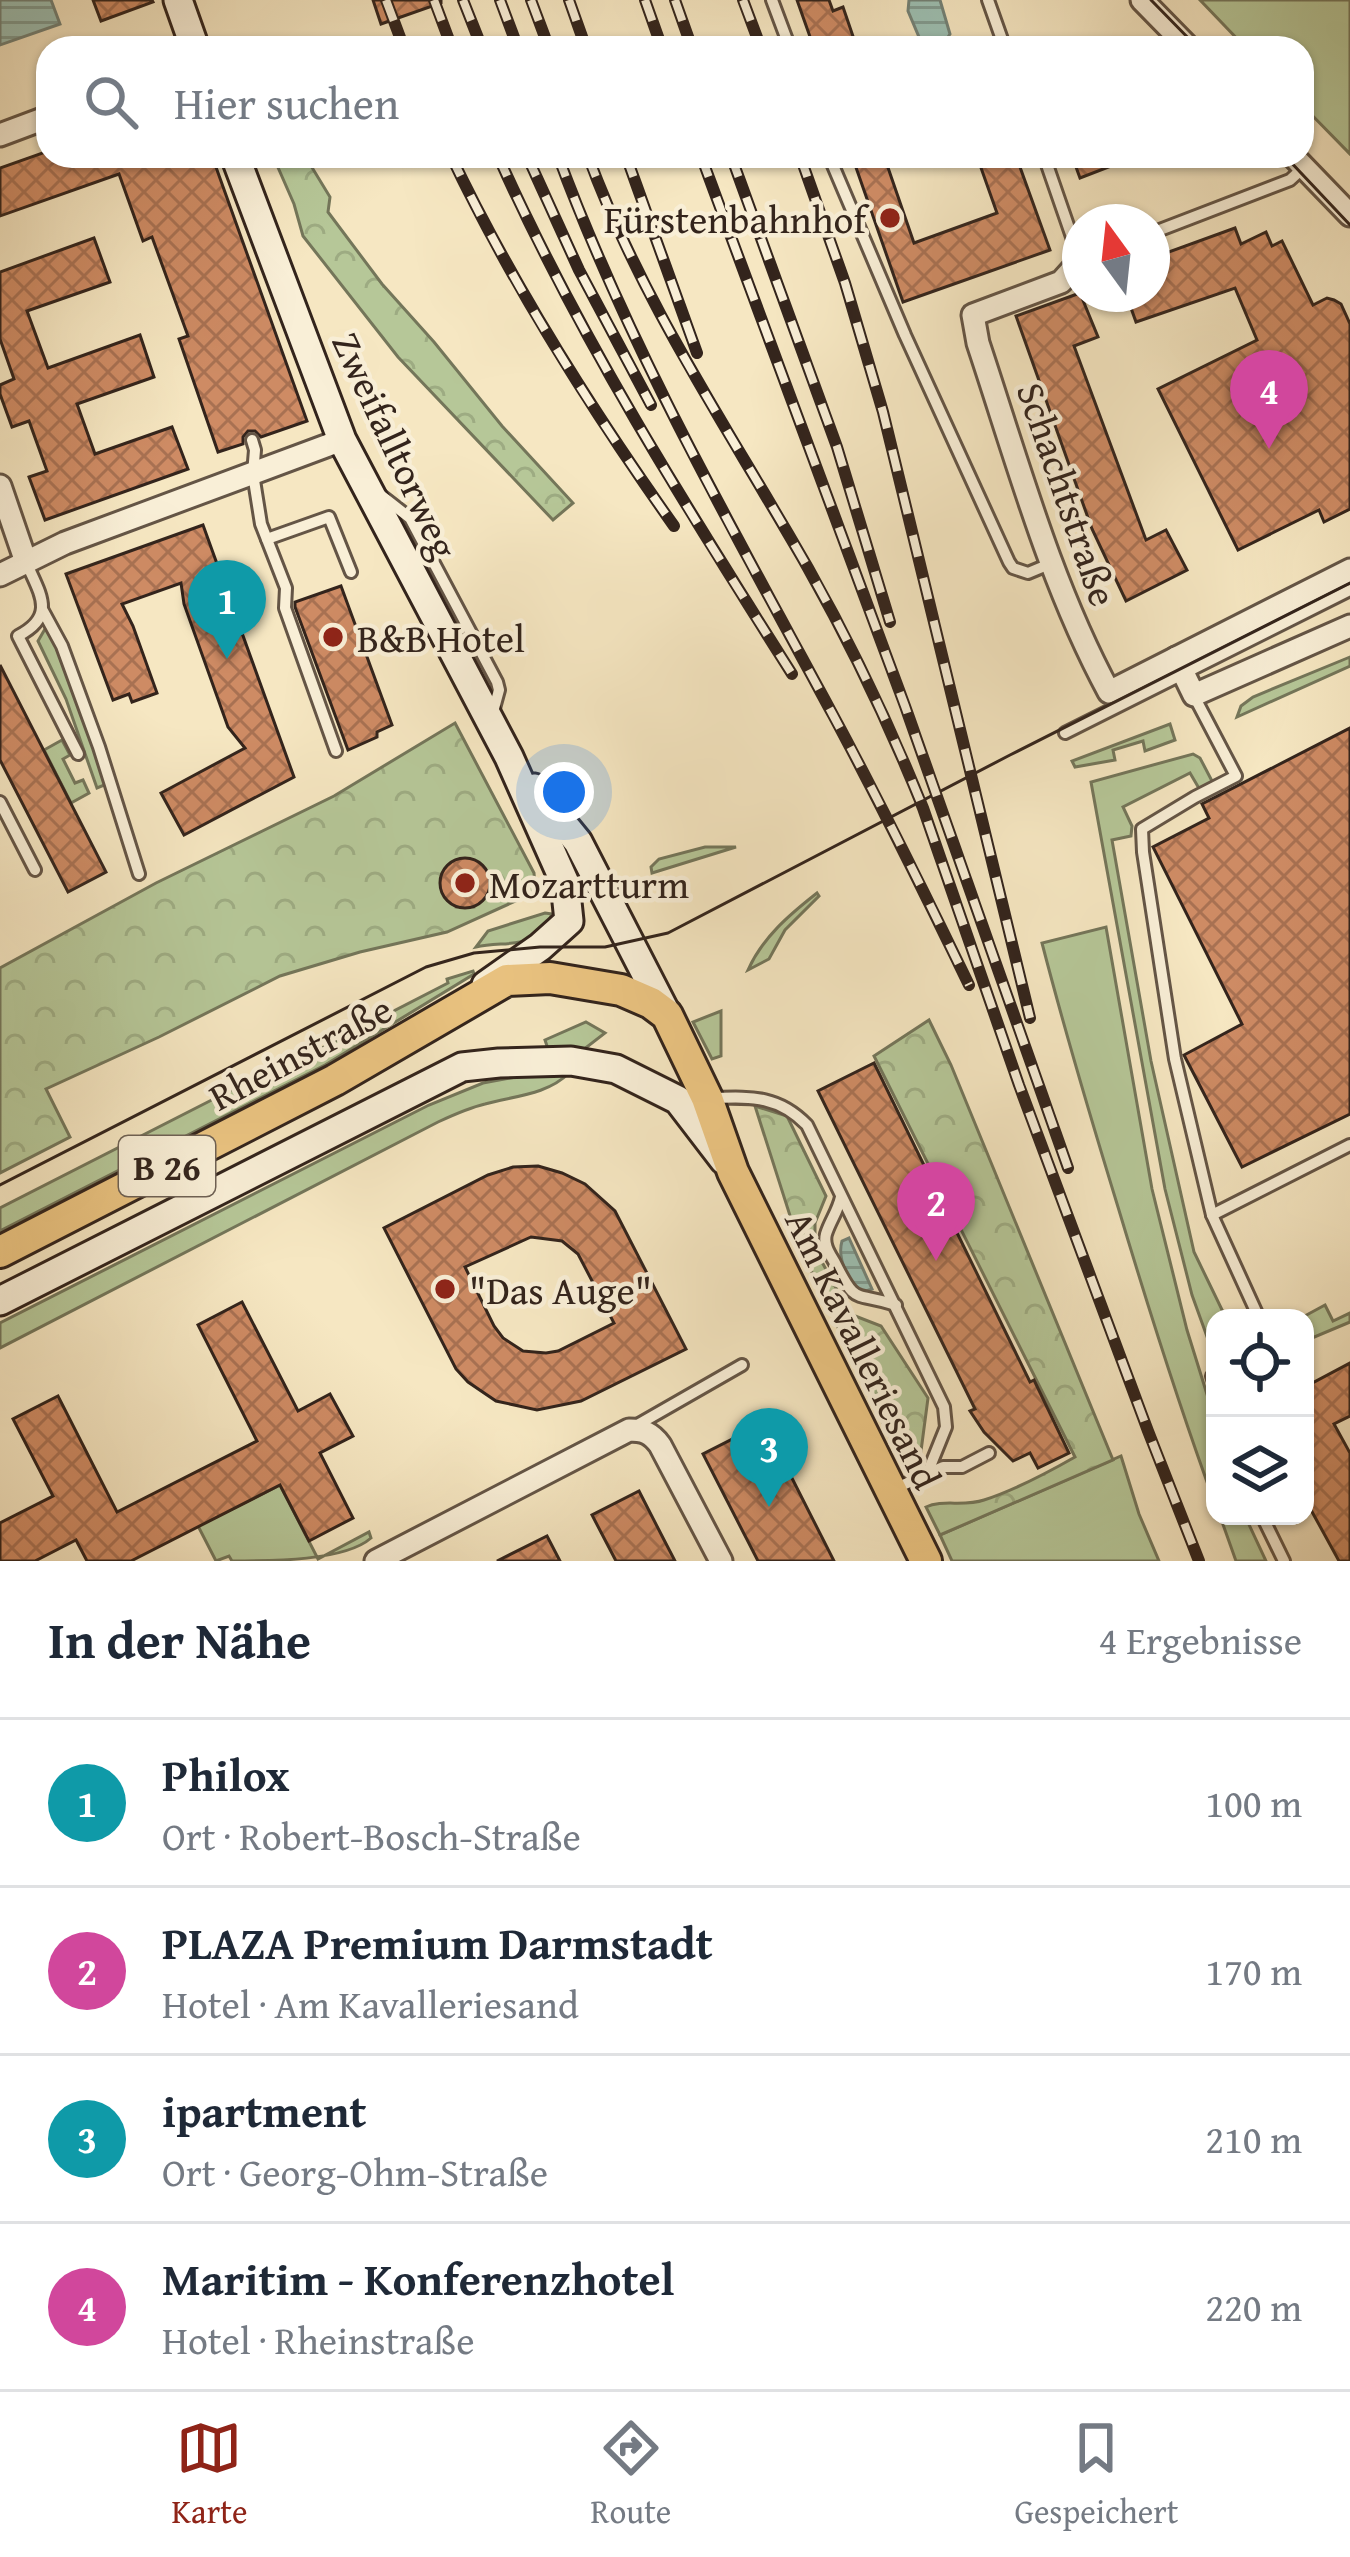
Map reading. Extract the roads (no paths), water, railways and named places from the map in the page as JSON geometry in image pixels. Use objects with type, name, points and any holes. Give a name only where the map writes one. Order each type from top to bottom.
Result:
[{"type":"main road","name":"Rheinstraße","points":[[0,1252],[335,1080],[506,980],[550,978],[621,990],[667,1015]]},
{"type":"main road","name":"Am Kavalleriesand","points":[[667,1015],[707,1098],[733,1172],[926,1561]]},
{"type":"street","points":[[178,0],[191,36]]},
{"type":"street","points":[[1142,0],[1177,36]]},
{"type":"street","points":[[0,135],[36,122]]},
{"type":"street","name":"Zweifalltorweg","points":[[240,168],[342,440],[509,757],[568,895]]},
{"type":"street","points":[[1305,168],[1350,215]]},
{"type":"street","name":"Schachtstraße","points":[[1062,281],[973,315],[978,343],[1079,634],[1109,692],[1180,666]]},
{"type":"street","points":[[0,574],[65,543],[342,440]]},
{"type":"street","points":[[0,486],[26,562]]},
{"type":"street","points":[[1350,570],[1180,666],[1194,695],[1350,626]]},
{"type":"street","name":"Zweifalltorweg","points":[[509,757],[578,842],[649,978]]},
{"type":"street","name":"Rheinstraße","points":[[444,1017],[564,928],[570,914],[568,895]]},
{"type":"street","name":"Am Kavalleriesand","points":[[649,978],[667,1015]]},
{"type":"street","name":"Am Kavalleriesand","points":[[0,1301],[462,1067],[571,1061],[616,1070],[678,1100],[733,1172]]},
{"type":"street","points":[[376,1561],[629,1430],[643,1430],[660,1444],[721,1561]]},
{"type":"lane","points":[[772,0],[786,36]]},
{"type":"lane","points":[[988,0],[1001,36]]},
{"type":"lane","points":[[834,168],[1009,562],[1028,573],[1052,562]]},
{"type":"lane","points":[[1048,168],[1062,208]]},
{"type":"lane","points":[[1170,226],[1290,179],[1296,168]]},
{"type":"lane","points":[[252,440],[261,524],[286,588],[285,608],[336,752]]},
{"type":"lane","points":[[267,539],[329,517],[351,572]]},
{"type":"lane","points":[[26,562],[92,726],[139,874]]},
{"type":"lane","points":[[1065,734],[1180,666],[1350,590]]},
{"type":"lane","points":[[43,611],[34,627],[18,636],[78,754]]},
{"type":"lane","points":[[1194,695],[1236,776],[1142,829],[1143,852],[1175,1059],[1212,1215],[1255,1309]]},
{"type":"lane","points":[[0,802],[35,870]]},
{"type":"lane","points":[[707,1098],[780,1103],[807,1125],[944,1407],[946,1427],[927,1474]]},
{"type":"lane","points":[[1212,1215],[1350,1145]]},
{"type":"lane","points":[[842,1196],[826,1233],[826,1245],[849,1291],[896,1305]]},
{"type":"lane","points":[[629,1430],[742,1365]]},
{"type":"lane","points":[[891,1491],[989,1453]]},
{"type":"lane","points":[[1266,1525],[1284,1561]]},
{"type":"tram line","points":[[1151,0],[1186,36]]},
{"type":"tram line","points":[[1296,168],[1350,225]]},
{"type":"tram line","points":[[0,1185],[426,967],[474,953],[605,947],[668,933],[1350,583]]},
{"type":"railway","points":[[386,0],[400,36]]},
{"type":"railway","points":[[434,0],[448,36]]},
{"type":"railway","points":[[463,0],[477,36]]},
{"type":"railway","points":[[500,0],[514,36]]},
{"type":"railway","points":[[531,0],[544,36]]},
{"type":"railway","points":[[569,0],[582,36]]},
{"type":"railway","points":[[645,0],[658,36]]},
{"type":"railway","points":[[675,0],[688,36]]},
{"type":"railway","points":[[743,0],[756,36]]},
{"type":"railway","points":[[457,168],[555,346],[674,526]]},
{"type":"railway","points":[[504,168],[599,356],[792,674]]},
{"type":"railway","points":[[532,168],[579,270],[651,405]]},
{"type":"railway","points":[[563,168],[651,370],[969,985]]},
{"type":"railway","points":[[593,168],[661,315],[824,597],[897,747],[1199,1561]]},
{"type":"railway","points":[[630,168],[697,353]]},
{"type":"railway","points":[[705,168],[905,706],[1068,1168]]},
{"type":"railway","points":[[735,168],[837,447],[890,622]]},
{"type":"railway","points":[[804,168],[883,412],[1030,1018]]},
{"type":"place","name":"Fürstenbahnhof","points":[[890,218]]},
{"type":"place","name":"Maritim - Konferenzhotel","points":[[1269,449]]},
{"type":"place","name":"B&B Hotel","points":[[333,637]]},
{"type":"place","name":"Philox","points":[[227,659]]},
{"type":"place","name":"Mozartturm","points":[[465,883]]},
{"type":"place","name":"PLAZA Premium Darmstadt","points":[[936,1261]]},
{"type":"place","name":"\"Das Auge\"","points":[[445,1289]]},
{"type":"place","name":"ipartment","points":[[769,1507]]}]
